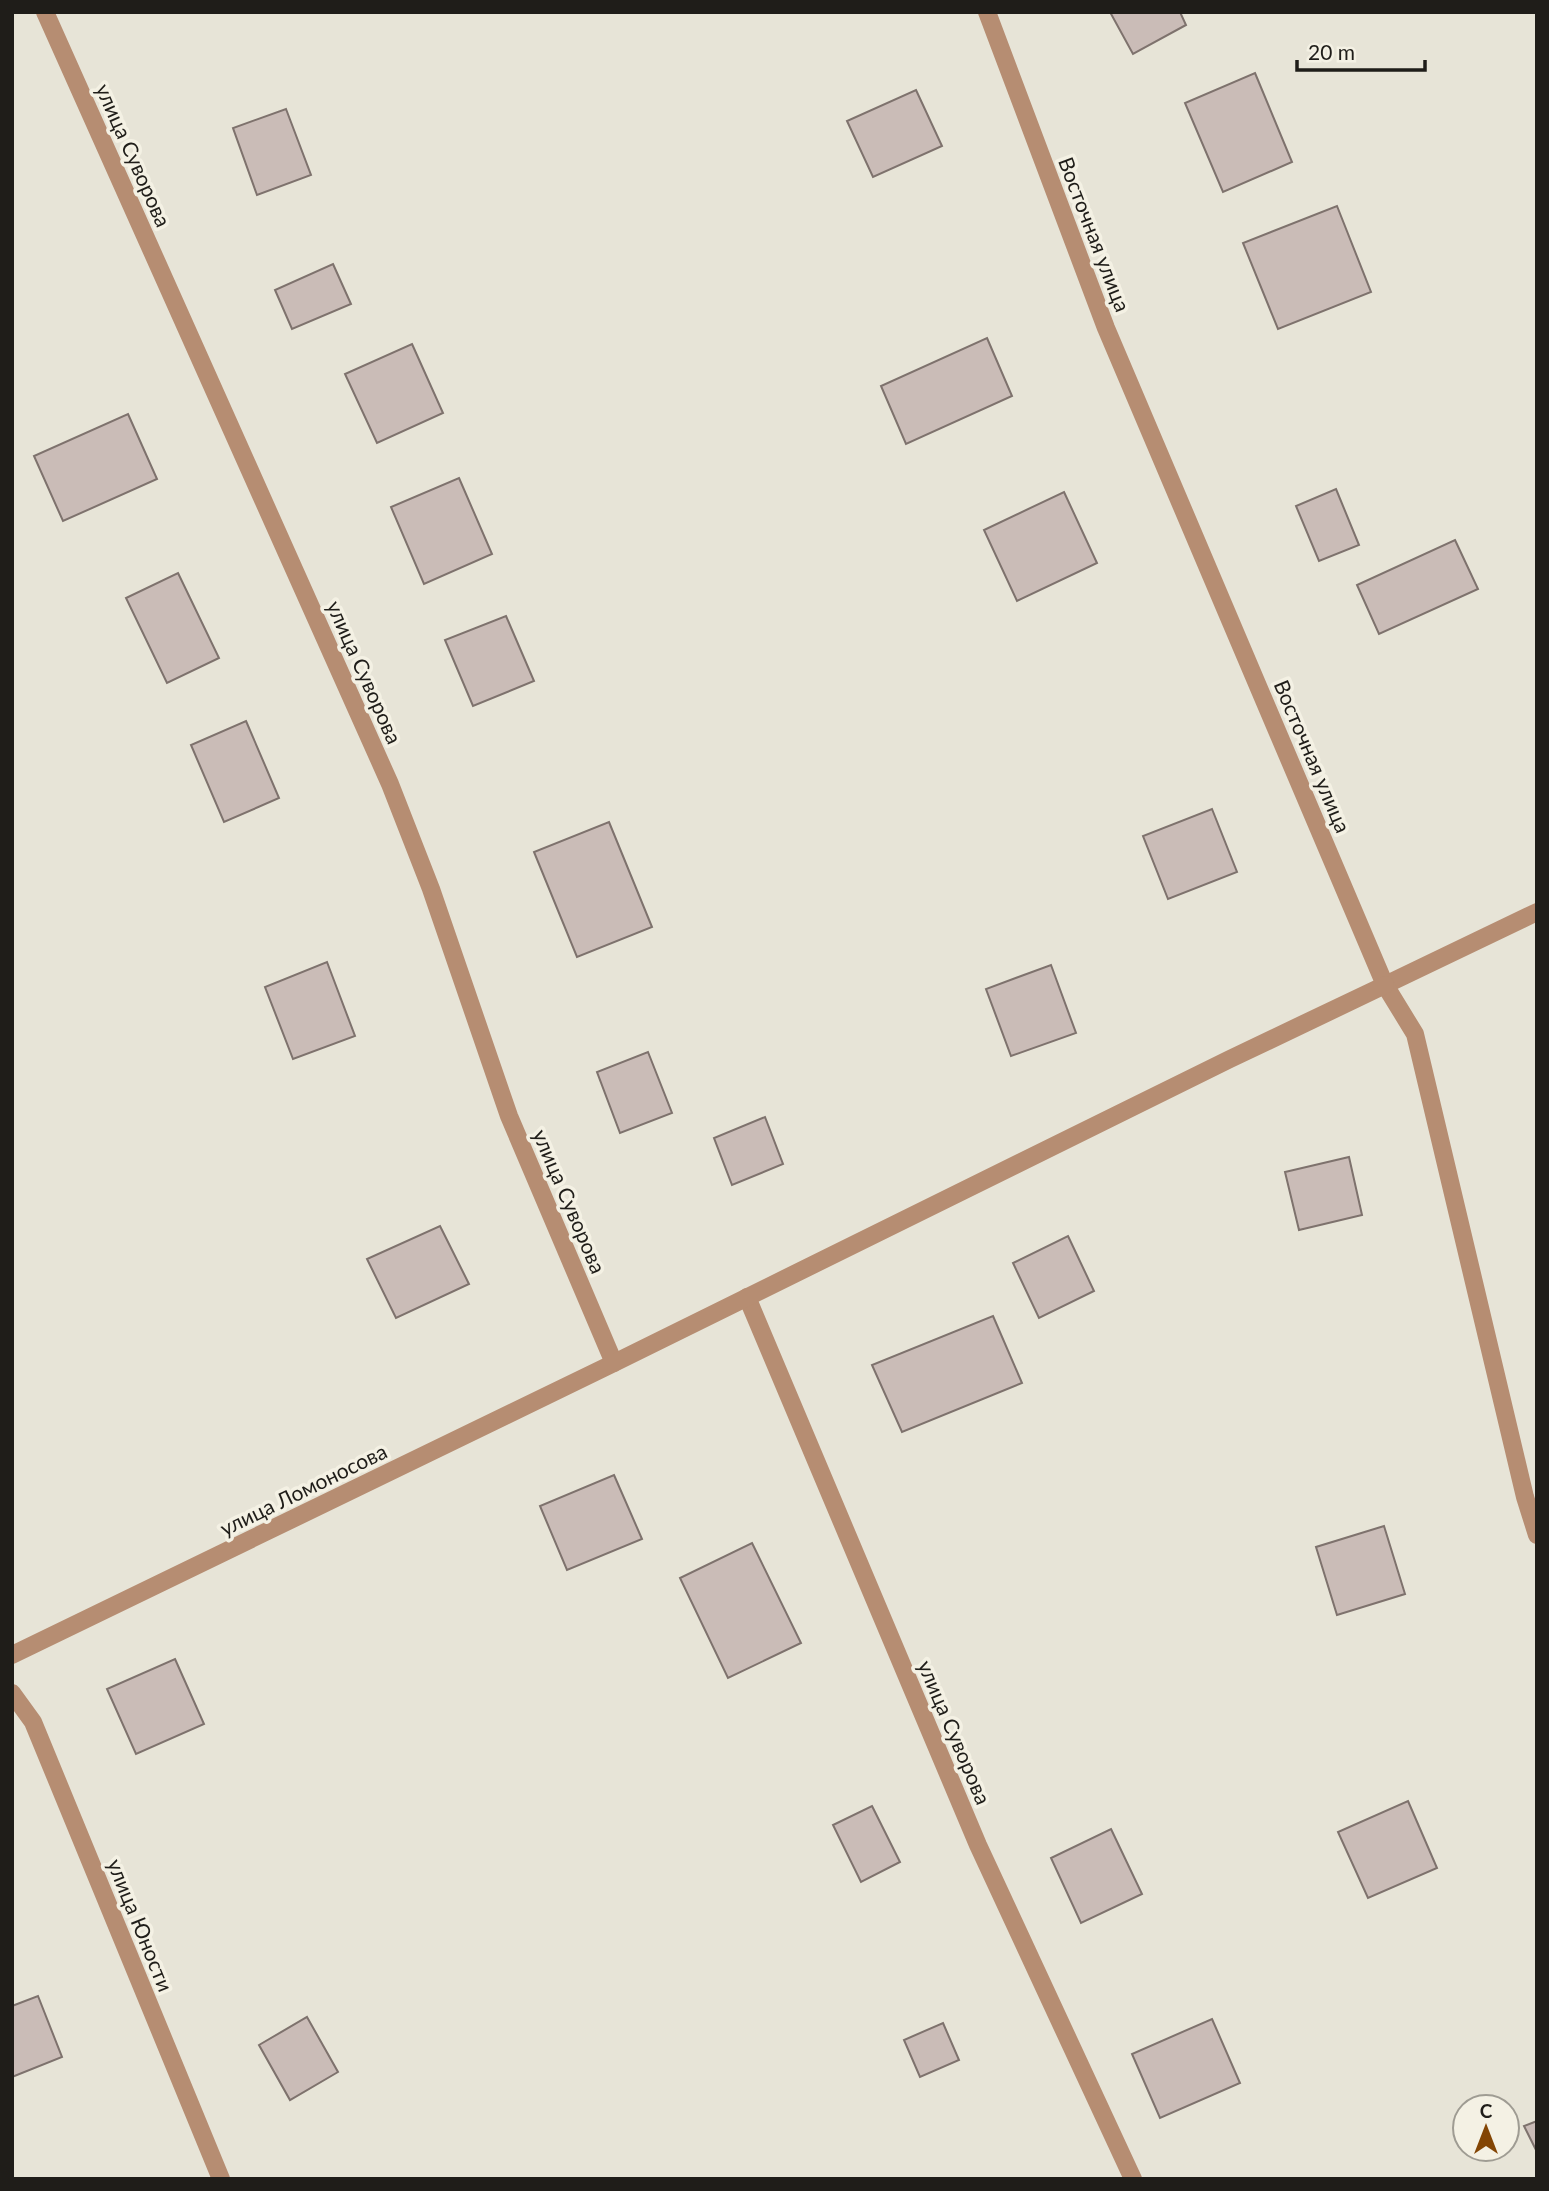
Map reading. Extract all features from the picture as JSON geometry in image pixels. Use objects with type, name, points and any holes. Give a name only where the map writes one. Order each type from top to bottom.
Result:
[{"type":"street","name":"улица Суворова","points":[[45,12],[390,784],[431,889],[509,1116],[614,1363]]},
{"type":"street","name":"Восточная улица","points":[[987,12],[1106,328],[1385,985],[1415,1034],[1522,1483],[1537,1535]]},
{"type":"street","name":"улица Ломоносова","points":[[12,1655],[1537,912]]},
{"type":"street","name":"улица Суворова","points":[[747,1297],[978,1845],[1133,2179]]},
{"type":"street","name":"улица Юности","points":[[12,1693],[33,1722],[221,2179]]},
{"type":"building","points":[[1110,12],[1180,12],[1186,25],[1133,54]]},
{"type":"building","points":[[1255,73],[1292,162],[1223,192],[1185,103]]},
{"type":"building","points":[[916,90],[942,146],[873,177],[847,121]]},
{"type":"building","points":[[286,109],[311,175],[257,195],[233,128]]},
{"type":"building","points":[[1337,206],[1371,292],[1278,329],[1243,243]]},
{"type":"building","points":[[333,264],[351,304],[292,329],[275,290]]},
{"type":"building","points":[[987,338],[1012,396],[906,444],[881,386]]},
{"type":"building","points":[[412,344],[443,413],[377,443],[345,374]]},
{"type":"building","points":[[128,414],[157,479],[63,521],[34,456]]},
{"type":"building","points":[[459,478],[492,554],[424,584],[391,507]]},
{"type":"building","points":[[1336,489],[1359,545],[1319,561],[1296,506]]},
{"type":"building","points":[[1064,492],[1097,563],[1017,601],[984,530]]},
{"type":"building","points":[[1455,540],[1478,589],[1379,634],[1357,585]]},
{"type":"building","points":[[178,573],[219,658],[167,683],[126,598]]},
{"type":"building","points":[[506,616],[534,681],[473,706],[445,640]]},
{"type":"building","points":[[246,721],[279,798],[224,822],[191,745]]},
{"type":"building","points":[[1212,809],[1237,872],[1168,899],[1143,836]]},
{"type":"building","points":[[609,822],[652,927],[577,957],[534,852]]},
{"type":"building","points":[[327,962],[355,1036],[293,1059],[265,987]]},
{"type":"building","points":[[1051,965],[1076,1033],[1011,1056],[986,989]]},
{"type":"building","points":[[648,1052],[672,1113],[620,1133],[597,1072]]},
{"type":"building","points":[[765,1117],[783,1164],[732,1185],[714,1138]]},
{"type":"building","points":[[1349,1157],[1362,1215],[1299,1230],[1285,1172]]},
{"type":"building","points":[[440,1226],[469,1284],[396,1318],[367,1259]]},
{"type":"building","points":[[1068,1236],[1094,1291],[1039,1318],[1013,1263]]},
{"type":"building","points":[[993,1316],[1022,1383],[902,1432],[872,1365]]},
{"type":"building","points":[[614,1475],[642,1539],[567,1570],[540,1506]]},
{"type":"building","points":[[1384,1526],[1405,1594],[1337,1615],[1316,1547]]},
{"type":"building","points":[[752,1543],[801,1643],[728,1678],[680,1578]]},
{"type":"building","points":[[175,1659],[204,1724],[136,1754],[107,1689]]},
{"type":"building","points":[[1408,1801],[1437,1868],[1368,1898],[1338,1832]]},
{"type":"building","points":[[872,1806],[900,1862],[861,1882],[833,1825]]},
{"type":"building","points":[[1111,1829],[1142,1894],[1081,1923],[1051,1858]]},
{"type":"building","points":[[38,1996],[62,2057],[12,2077],[12,2006]]},
{"type":"building","points":[[307,2017],[338,2072],[290,2100],[259,2045]]},
{"type":"building","points":[[1212,2019],[1240,2083],[1160,2118],[1132,2054]]},
{"type":"building","points":[[943,2023],[959,2060],[920,2077],[904,2040]]},
{"type":"building","points":[[1537,2121],[1537,2152],[1524,2126]]}]
